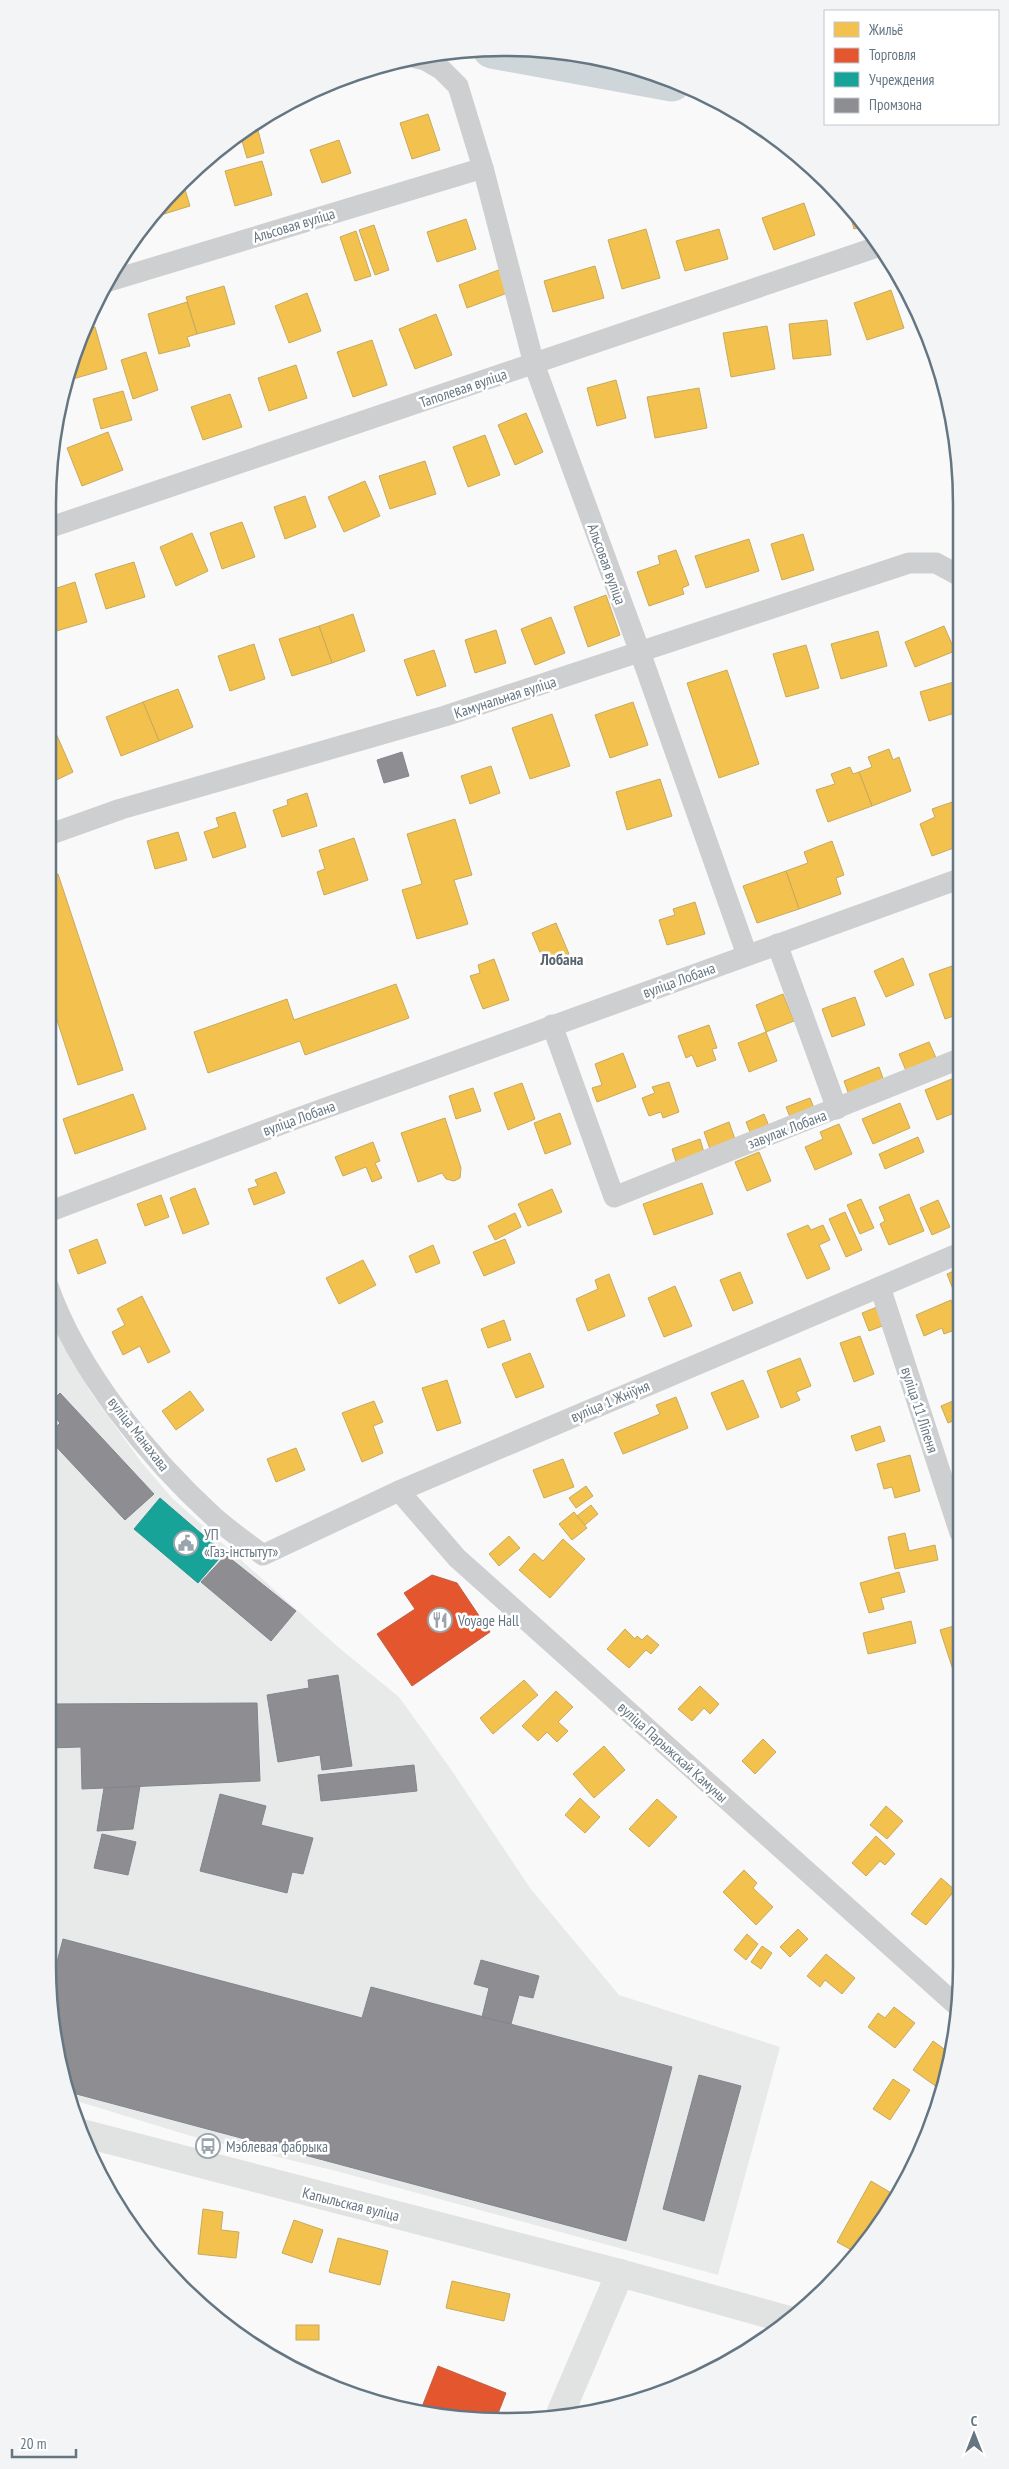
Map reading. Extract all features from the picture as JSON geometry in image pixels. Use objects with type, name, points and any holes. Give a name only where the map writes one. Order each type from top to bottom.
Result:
[{"type":"main road","name":"Капыльская вуліца","points":[[90,2135],[620,2273],[780,2318]]},
{"type":"main road","points":[[562,2409],[620,2273]]},
{"type":"street","name":"Альсовая вуліца","points":[[430,63],[442,70],[458,86],[483,168],[534,364],[640,652],[747,956]]},
{"type":"street","name":"Альсовая вуліца","points":[[117,279],[483,168]]},
{"type":"street","name":"Таполевая вуліца","points":[[56,525],[872,249]]},
{"type":"street","name":"Камунальная вуліца","points":[[56,833],[121,809],[445,716],[909,563],[936,563],[953,572]]},
{"type":"street","name":"вуліца Лобана","points":[[56,1209],[552,1025],[953,881]]},
{"type":"street","points":[[777,944],[838,1109]]},
{"type":"street","name":"завулак Лобана","points":[[552,1025],[614,1197],[953,1061]]},
{"type":"street","name":"вуліца 1 Жніўня","points":[[263,1555],[399,1491],[953,1256]]},
{"type":"street","name":"вуліца 11 Ліпеня","points":[[880,1286],[953,1511]]},
{"type":"street","name":"вуліца Манахава","points":[[56,1309],[93,1374],[132,1430],[173,1478],[216,1519],[263,1555]]},
{"type":"street","name":"вуліца Парыжскай Камуны","points":[[399,1491],[457,1558],[951,2001]]},
{"type":"shaded area","points":[[56,1330],[91,1393],[142,1463],[172,1498],[338,1647],[399,1697],[450,1768],[530,1888],[619,1995],[780,2047],[718,2275],[336,2171],[191,2136],[78,2101],[65,2052],[60,2023],[56,1964]]},
{"type":"building: Жильё","points":[[428,114],[440,150],[412,159],[400,123]]},
{"type":"building: Жильё","points":[[258,130],[264,153],[247,158],[242,141]]},
{"type":"building: Жильё","points":[[339,140],[351,173],[322,183],[310,150]]},
{"type":"building: Жильё","points":[[262,161],[272,195],[235,206],[225,171]]},
{"type":"building: Жильё","points":[[185,191],[190,206],[163,214]]},
{"type":"building: Жильё","points":[[804,203],[815,235],[774,250],[762,218]]},
{"type":"building: Жильё","points":[[466,219],[476,249],[437,262],[427,232]]},
{"type":"building: Жильё","points":[[374,225],[389,270],[375,275],[359,230]]},
{"type":"building: Жильё","points":[[646,229],[660,278],[622,289],[608,240]]},
{"type":"building: Жильё","points":[[719,229],[728,259],[685,271],[676,241]]},
{"type":"building: Жильё","points":[[356,231],[371,276],[355,281],[340,237]]},
{"type":"building: Жильё","points":[[595,266],[604,298],[553,312],[544,281]]},
{"type":"building: Жильё","points":[[501,269],[510,292],[467,308],[459,285]]},
{"type":"building: Жильё","points":[[224,286],[235,324],[197,334],[186,297]]},
{"type":"building: Жильё","points":[[891,290],[904,328],[867,340],[854,303]]},
{"type":"building: Жильё","points":[[307,293],[321,331],[289,343],[275,306]]},
{"type":"building: Жильё","points":[[187,302],[197,334],[187,337],[190,346],[159,354],[148,314]]},
{"type":"building: Жильё","points":[[436,314],[452,355],[415,369],[399,329]]},
{"type":"building: Жильё","points":[[827,320],[831,355],[793,359],[789,324]]},
{"type":"building: Жильё","points":[[767,326],[775,369],[731,377],[723,333]]},
{"type":"building: Жильё","points":[[95,327],[107,369],[75,378],[80,360],[92,328]]},
{"type":"building: Жильё","points":[[372,340],[387,385],[353,397],[337,352]]},
{"type":"building: Жильё","points":[[146,352],[158,390],[133,399],[121,360]]},
{"type":"building: Жильё","points":[[296,365],[307,398],[269,411],[258,378]]},
{"type":"building: Жильё","points":[[616,380],[626,418],[597,426],[587,388]]},
{"type":"building: Жильё","points":[[699,388],[707,428],[655,438],[647,397]]},
{"type":"building: Жильё","points":[[123,391],[132,420],[101,429],[93,399]]},
{"type":"building: Жильё","points":[[230,394],[242,427],[203,440],[191,407]]},
{"type":"building: Жильё","points":[[526,413],[543,452],[515,465],[498,425]]},
{"type":"building: Жильё","points":[[108,432],[123,470],[82,486],[67,448]]},
{"type":"building: Жильё","points":[[485,435],[500,475],[468,487],[453,447]]},
{"type":"building: Жильё","points":[[425,461],[436,494],[390,509],[379,476]]},
{"type":"building: Жильё","points":[[365,481],[380,516],[344,532],[328,497]]},
{"type":"building: Жильё","points":[[305,496],[316,527],[285,539],[274,507]]},
{"type":"building: Жильё","points":[[242,522],[255,557],[222,569],[210,533]]},
{"type":"building: Жильё","points":[[192,533],[208,571],[176,586],[160,547]]},
{"type":"building: Жильё","points":[[803,534],[814,570],[782,580],[771,544]]},
{"type":"building: Жильё","points":[[749,539],[759,571],[706,588],[695,556]]},
{"type":"building: Жильё","points":[[676,550],[689,585],[682,588],[684,594],[649,606],[637,572],[660,564],[658,556]]},
{"type":"building: Жильё","points":[[134,562],[145,597],[106,609],[95,574]]},
{"type":"building: Жильё","points":[[75,582],[87,622],[56,631],[56,588]]},
{"type":"building: Жильё","points":[[606,595],[620,635],[588,647],[574,607]]},
{"type":"building: Жильё","points":[[353,614],[365,651],[332,663],[319,626]]},
{"type":"building: Жильё","points":[[551,617],[565,653],[535,665],[521,629]]},
{"type":"building: Жильё","points":[[319,626],[332,663],[292,676],[279,639]]},
{"type":"building: Жильё","points":[[944,626],[953,646],[953,652],[915,667],[905,642]]},
{"type":"building: Жильё","points":[[496,630],[506,663],[475,673],[465,640]]},
{"type":"building: Жильё","points":[[878,631],[887,666],[841,679],[831,644]]},
{"type":"building: Жильё","points":[[254,644],[265,679],[230,691],[218,656]]},
{"type":"building: Жильё","points":[[806,645],[819,688],[786,697],[773,654]]},
{"type":"building: Жильё","points":[[434,650],[446,686],[417,696],[404,660]]},
{"type":"building: Жильё","points":[[727,670],[759,764],[719,778],[687,683]]},
{"type":"building: Жильё","points":[[953,682],[953,714],[929,721],[920,692]]},
{"type":"building: Жильё","points":[[178,689],[193,727],[159,741],[143,702]]},
{"type":"building: Жильё","points":[[143,702],[159,741],[121,756],[106,717]]},
{"type":"building: Жильё","points":[[633,702],[648,745],[610,758],[595,715]]},
{"type":"building: Жильё","points":[[552,714],[570,766],[530,779],[512,728]]},
{"type":"building: Жильё","points":[[56,733],[73,772],[56,780]]},
{"type":"building: Жильё","points":[[889,749],[893,760],[899,757],[911,791],[872,806],[859,772],[872,767],[868,757]]},
{"type":"building: Жильё","points":[[491,766],[500,793],[470,804],[461,776]]},
{"type":"building: Жильё","points":[[850,767],[853,774],[859,772],[872,806],[828,822],[816,790],[835,784],[831,774]]},
{"type":"building: Жильё","points":[[660,779],[672,816],[627,830],[616,792]]},
{"type":"building: Жильё","points":[[307,793],[317,826],[282,837],[273,810],[288,805],[287,800]]},
{"type":"building: Жильё","points":[[953,802],[953,848],[932,856],[920,824],[935,817],[932,809]]},
{"type":"building: Жильё","points":[[235,812],[246,847],[213,858],[204,832],[219,827],[216,818]]},
{"type":"building: Жильё","points":[[455,819],[472,875],[454,880],[468,924],[417,939],[402,890],[422,884],[407,834]]},
{"type":"building: Жильё","points":[[178,832],[187,860],[155,869],[147,841]]},
{"type":"building: Жильё","points":[[354,838],[368,880],[324,895],[317,872],[325,869],[319,850]]},
{"type":"building: Жильё","points":[[832,841],[844,875],[836,878],[841,894],[799,909],[786,871],[808,863],[804,852]]},
{"type":"building: Жильё","points":[[786,871],[799,909],[757,923],[743,886]]},
{"type":"building: Жильё","points":[[58,874],[123,1070],[78,1085],[56,1017],[56,875]]},
{"type":"building: Жильё","points":[[695,902],[705,934],[667,945],[659,920],[675,915],[673,909]]},
{"type":"building: Жильё","points":[[556,923],[569,954],[545,964],[532,933]]},
{"type":"building: Жильё","points":[[903,958],[914,985],[886,997],[874,971]]},
{"type":"building: Жильё","points":[[494,959],[509,1000],[483,1009],[470,976],[480,973],[478,965]]},
{"type":"building: Жильё","points":[[953,966],[953,1016],[945,1019],[929,974]]},
{"type":"building: Жильё","points":[[396,984],[409,1018],[305,1055],[300,1041],[208,1073],[194,1032],[287,999],[294,1020]]},
{"type":"building: Жильё","points":[[783,994],[794,1021],[766,1032],[756,1005]]},
{"type":"building: Жильё","points":[[855,997],[865,1025],[832,1037],[822,1009]]},
{"type":"building: Жильё","points":[[709,1025],[717,1048],[712,1049],[716,1060],[697,1067],[692,1055],[686,1058],[678,1036]]},
{"type":"building: Жильё","points":[[766,1032],[777,1061],[749,1072],[738,1043]]},
{"type":"building: Жильё","points":[[929,1042],[937,1060],[907,1073],[899,1054]]},
{"type":"building: Жильё","points":[[623,1053],[636,1087],[597,1102],[592,1088],[602,1085],[595,1064]]},
{"type":"building: Жильё","points":[[879,1067],[884,1081],[849,1095],[844,1081]]},
{"type":"building: Жильё","points":[[953,1078],[953,1113],[937,1120],[925,1090]]},
{"type":"building: Жильё","points":[[669,1082],[679,1112],[663,1118],[661,1112],[649,1116],[642,1098],[655,1093],[652,1087]]},
{"type":"building: Жильё","points":[[522,1083],[535,1119],[508,1130],[494,1093]]},
{"type":"building: Жильё","points":[[473,1088],[481,1111],[456,1119],[449,1096]]},
{"type":"building: Жильё","points":[[133,1094],[146,1129],[75,1154],[63,1119]]},
{"type":"building: Жильё","points":[[810,1098],[816,1113],[792,1122],[786,1107]]},
{"type":"building: Жильё","points":[[900,1103],[910,1128],[873,1144],[862,1119]]},
{"type":"building: Жильё","points":[[560,1113],[571,1144],[545,1154],[534,1123]]},
{"type":"building: Жильё","points":[[764,1114],[771,1131],[753,1139],[746,1122]]},
{"type":"building: Жильё","points":[[445,1118],[461,1168],[460,1178],[454,1181],[446,1179],[442,1173],[418,1182],[401,1133]]},
{"type":"building: Жильё","points":[[729,1122],[736,1142],[711,1152],[704,1132]]},
{"type":"building: Жильё","points":[[839,1124],[852,1154],[815,1170],[805,1147],[823,1139],[820,1132]]},
{"type":"building: Жильё","points":[[918,1137],[924,1152],[885,1169],[879,1154]]},
{"type":"building: Жильё","points":[[700,1139],[705,1156],[677,1165],[672,1149]]},
{"type":"building: Жильё","points":[[373,1142],[380,1161],[375,1163],[382,1178],[372,1182],[366,1167],[343,1176],[335,1157]]},
{"type":"building: Жильё","points":[[759,1152],[771,1181],[747,1191],[735,1162]]},
{"type":"building: Жильё","points":[[276,1172],[285,1193],[254,1205],[248,1189],[258,1186],[255,1180]]},
{"type":"building: Жильё","points":[[702,1183],[713,1214],[654,1235],[643,1204]]},
{"type":"building: Жильё","points":[[195,1188],[209,1224],[183,1234],[170,1198]]},
{"type":"building: Жильё","points":[[552,1189],[562,1212],[528,1226],[518,1204]]},
{"type":"building: Жильё","points":[[909,1194],[924,1231],[889,1245],[880,1224],[885,1221],[879,1207]]},
{"type":"building: Жильё","points":[[161,1195],[169,1217],[145,1226],[137,1204]]},
{"type":"building: Жильё","points":[[861,1199],[874,1228],[860,1234],[847,1205]]},
{"type":"building: Жильё","points":[[938,1200],[950,1227],[932,1235],[920,1208]]},
{"type":"building: Жильё","points":[[845,1212],[862,1250],[846,1257],[829,1219]]},
{"type":"building: Жильё","points":[[515,1213],[521,1227],[495,1240],[488,1226]]},
{"type":"building: Жильё","points":[[808,1225],[811,1230],[823,1225],[830,1240],[819,1245],[830,1269],[807,1279],[787,1234]]},
{"type":"building: Жильё","points":[[97,1239],[106,1263],[78,1274],[69,1250]]},
{"type":"building: Жильё","points":[[505,1239],[515,1263],[484,1276],[473,1252]]},
{"type":"building: Жильё","points":[[433,1245],[440,1263],[416,1273],[409,1256]]},
{"type":"building: Жильё","points":[[363,1260],[376,1285],[339,1304],[326,1278]]},
{"type":"building: Жильё","points":[[953,1271],[953,1289],[947,1274]]},
{"type":"building: Жильё","points":[[740,1272],[753,1303],[733,1311],[720,1280]]},
{"type":"building: Жильё","points":[[609,1274],[625,1316],[588,1331],[576,1299],[598,1289],[595,1280]]},
{"type":"building: Жильё","points":[[675,1286],[692,1326],[664,1337],[648,1298]]},
{"type":"building: Жильё","points":[[142,1296],[170,1352],[148,1363],[140,1346],[123,1355],[112,1332],[125,1325],[117,1309]]},
{"type":"building: Жильё","points":[[951,1300],[953,1305],[953,1331],[944,1334],[942,1328],[924,1336],[916,1315]]},
{"type":"building: Жильё","points":[[877,1307],[885,1325],[869,1331],[862,1313]]},
{"type":"building: Жильё","points":[[504,1320],[511,1340],[488,1348],[481,1329]]},
{"type":"building: Жильё","points":[[860,1336],[874,1374],[854,1382],[840,1343]]},
{"type":"building: Жильё","points":[[530,1353],[544,1387],[516,1398],[502,1364]]},
{"type":"building: Жильё","points":[[800,1358],[811,1386],[796,1392],[800,1400],[781,1408],[767,1371]]},
{"type":"building: Жильё","points":[[447,1380],[461,1423],[437,1431],[422,1388]]},
{"type":"building: Жильё","points":[[743,1380],[759,1417],[727,1430],[711,1393]]},
{"type":"building: Жильё","points":[[190,1391],[204,1410],[176,1430],[162,1411]]},
{"type":"building: Жильё","points":[[676,1397],[688,1428],[623,1454],[614,1433],[660,1414],[656,1405]]},
{"type":"building: Жильё","points":[[374,1401],[383,1422],[373,1426],[383,1453],[362,1462],[342,1413]]},
{"type":"building: Жильё","points":[[953,1401],[953,1421],[948,1423],[941,1406]]},
{"type":"building: Жильё","points":[[880,1426],[885,1441],[856,1451],[851,1436]]},
{"type":"building: Жильё","points":[[296,1448],[305,1470],[276,1482],[267,1459]]},
{"type":"building: Жильё","points":[[910,1455],[920,1491],[895,1498],[892,1487],[884,1489],[877,1464]]},
{"type":"building: Жильё","points":[[563,1459],[574,1487],[544,1498],[533,1470]]},
{"type":"building: Жильё","points":[[586,1486],[593,1496],[576,1508],[569,1498]]},
{"type":"building: Жильё","points":[[591,1505],[598,1514],[585,1525],[577,1516]]},
{"type":"building: Жильё","points":[[574,1512],[587,1528],[572,1540],[559,1524]]},
{"type":"building: Жильё","points":[[905,1533],[909,1551],[935,1545],[938,1560],[895,1569],[888,1537]]},
{"type":"building: Жильё","points":[[509,1536],[520,1548],[499,1566],[489,1554]]},
{"type":"building: Жильё","points":[[563,1539],[585,1559],[550,1598],[519,1570],[534,1553],[543,1561]]},
{"type":"building: Жильё","points":[[899,1572],[905,1592],[881,1598],[884,1609],[869,1613],[860,1583]]},
{"type":"building: Жильё","points":[[911,1621],[916,1643],[868,1654],[863,1633]]},
{"type":"building: Жильё","points":[[953,1626],[953,1670],[940,1630]]},
{"type":"building: Жильё","points":[[625,1629],[635,1639],[637,1636],[642,1640],[647,1635],[659,1645],[651,1654],[646,1650],[629,1668],[607,1649]]},
{"type":"building: Жильё","points":[[524,1680],[538,1695],[493,1734],[480,1718]]},
{"type":"building: Жильё","points":[[700,1686],[719,1704],[710,1714],[704,1708],[692,1721],[678,1709]]},
{"type":"building: Жильё","points":[[556,1691],[573,1707],[558,1722],[568,1731],[557,1742],[547,1732],[538,1741],[522,1726]]},
{"type":"building: Жильё","points":[[763,1739],[776,1752],[755,1774],[742,1761]]},
{"type":"building: Жильё","points":[[604,1746],[625,1770],[594,1798],[573,1774]]},
{"type":"building: Жильё","points":[[580,1798],[600,1817],[585,1833],[565,1815]]},
{"type":"building: Жильё","points":[[657,1799],[677,1817],[649,1847],[629,1829]]},
{"type":"building: Жильё","points":[[886,1806],[903,1821],[887,1839],[870,1825]]},
{"type":"building: Жильё","points":[[876,1836],[895,1854],[885,1865],[880,1861],[866,1876],[852,1863]]},
{"type":"building: Жильё","points":[[744,1870],[757,1883],[753,1888],[773,1907],[756,1925],[723,1892]]},
{"type":"building: Жильё","points":[[941,1878],[953,1888],[953,1892],[926,1925],[911,1914]]},
{"type":"building: Жильё","points":[[798,1929],[808,1939],[790,1957],[780,1947]]},
{"type":"building: Жильё","points":[[747,1934],[758,1944],[746,1960],[734,1950]]},
{"type":"building: Жильё","points":[[762,1946],[772,1953],[761,1969],[751,1962]]},
{"type":"building: Жильё","points":[[826,1954],[855,1978],[842,1994],[825,1980],[820,1987],[807,1976]]},
{"type":"building: Жильё","points":[[894,2007],[915,2023],[895,2048],[868,2027],[878,2013],[885,2018]]},
{"type":"building: Жильё","points":[[933,2041],[944,2049],[936,2086],[913,2070]]},
{"type":"building: Жильё","points":[[893,2079],[910,2090],[890,2120],[873,2109]]},
{"type":"building: Жильё","points":[[871,2181],[891,2193],[850,2249],[837,2242]]},
{"type":"building: Жильё","points":[[203,2209],[223,2212],[221,2230],[239,2232],[236,2258],[198,2254]]},
{"type":"building: Жильё","points":[[294,2220],[323,2230],[312,2263],[282,2253]]},
{"type":"building: Жильё","points":[[338,2238],[388,2251],[380,2285],[329,2272]]},
{"type":"building: Жильё","points":[[452,2281],[510,2294],[504,2321],[446,2308]]},
{"type":"building: Жильё","points":[[296,2325],[319,2325],[319,2340],[296,2340]]},
{"type":"building: Торговля","name":"Voyage Hall","points":[[432,1575],[457,1583],[490,1632],[412,1686],[377,1634],[415,1609],[404,1593]]},
{"type":"building: Торговля","points":[[438,2366],[506,2393],[498,2413],[446,2409],[423,2405]]},
{"type":"building: Учреждения","points":[[160,1498],[224,1553],[198,1583],[134,1529]]},
{"type":"building: Промзона","points":[[402,752],[409,776],[384,783],[377,760]]},
{"type":"building: Промзона","points":[[60,1393],[154,1494],[125,1520],[56,1447],[56,1427],[60,1423],[56,1418],[56,1397]]},
{"type":"building: Промзона","points":[[226,1555],[296,1611],[271,1641],[201,1582]]},
{"type":"building: Промзона","points":[[338,1675],[352,1766],[322,1770],[320,1755],[278,1762],[267,1695],[309,1688],[308,1680]]},
{"type":"building: Промзона","points":[[257,1703],[260,1781],[82,1789],[81,1747],[56,1748],[56,1704]]},
{"type":"building: Промзона","points":[[414,1765],[417,1791],[321,1801],[318,1775]]},
{"type":"building: Промзона","points":[[140,1786],[133,1829],[97,1831],[104,1788]]},
{"type":"building: Промзона","points":[[220,1794],[266,1806],[261,1825],[313,1838],[303,1874],[292,1872],[287,1893],[200,1871]]},
{"type":"building: Промзона","points":[[102,1834],[136,1842],[128,1875],[94,1868]]},
{"type":"building: Промзона","points":[[63,1939],[362,2018],[371,1987],[672,2067],[626,2241],[76,2094],[60,2023],[56,1966]]},
{"type":"building: Промзона","points":[[481,1960],[539,1976],[533,1998],[519,1995],[511,2024],[482,2017],[489,1988],[474,1984]]},
{"type":"building: Промзона","points":[[699,2075],[741,2086],[704,2221],[663,2209]]},
{"type":"waterway","points":[[538,57],[627,74]]},
{"type":"place","name":"УП «Газ-інстытут»","points":[[186,1543]]},
{"type":"place","name":"Voyage Hall","points":[[440,1620]]},
{"type":"place","name":"Мэблевая фабрыка","points":[[208,2146]]},
{"type":"district","name":"Лобана","points":[[562,959]]}]
